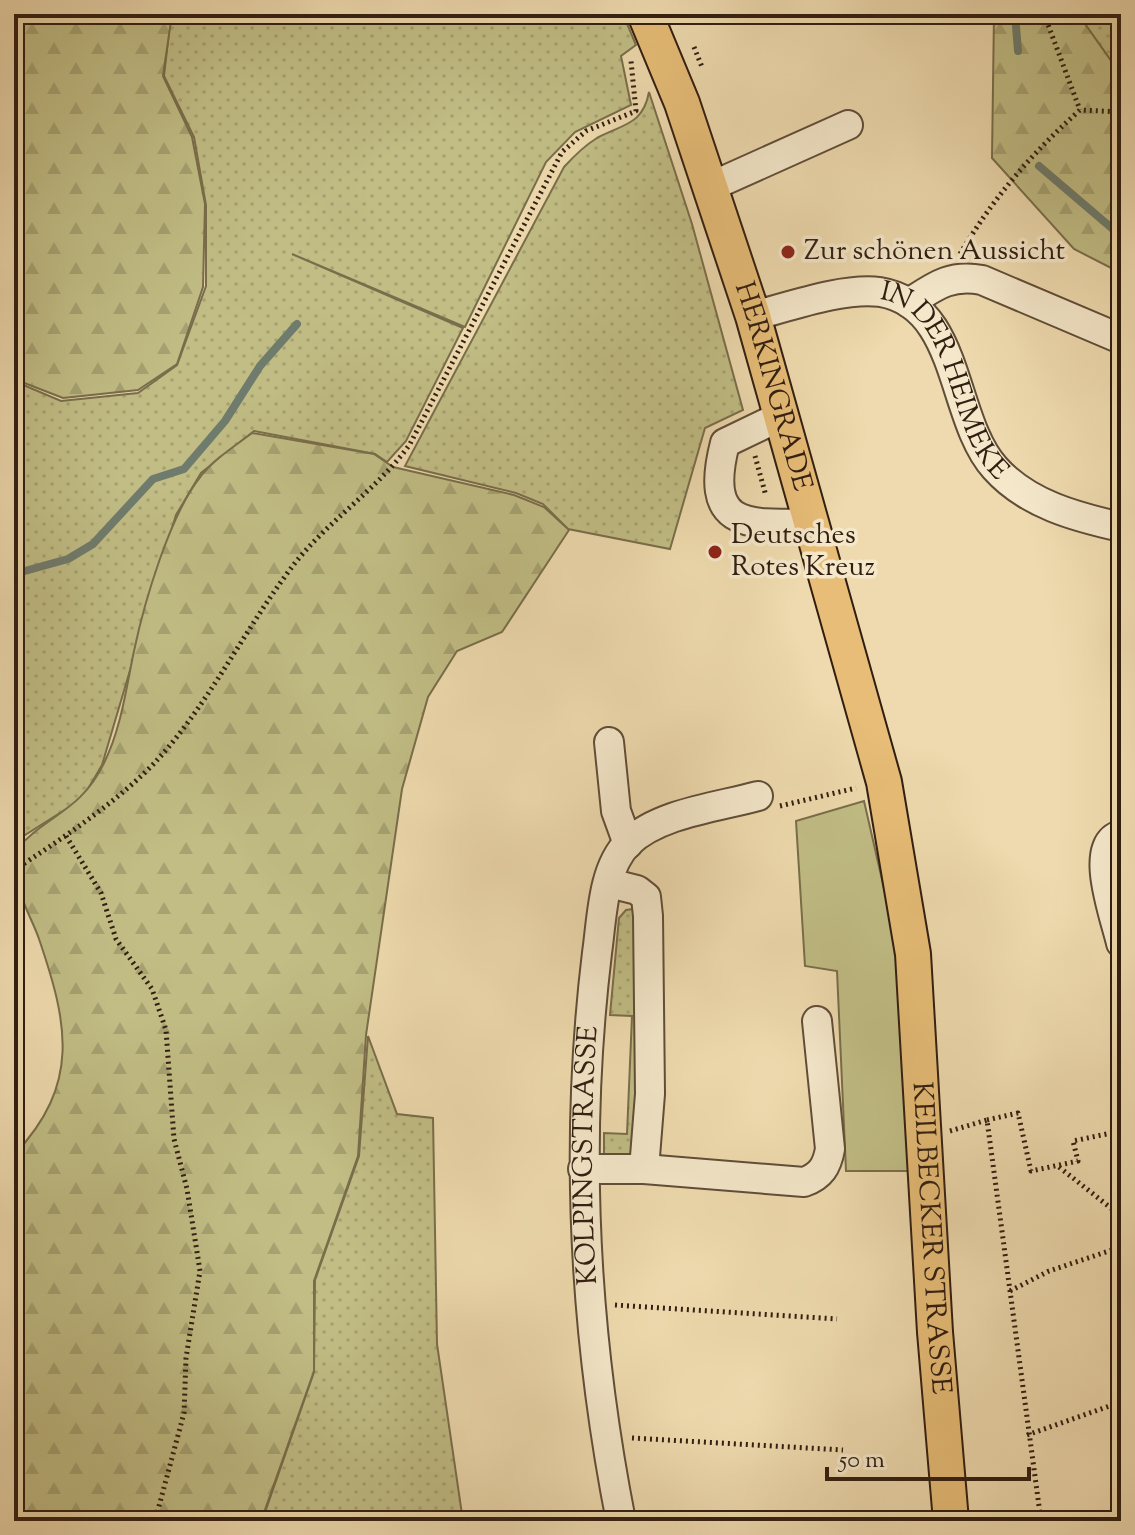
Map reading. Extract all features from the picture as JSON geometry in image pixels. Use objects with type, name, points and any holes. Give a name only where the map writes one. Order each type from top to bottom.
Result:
[{"type":"main road","name":"HERKINGRADE","points":[[654,17],[664,57],[712,186],[783,415],[810,523],[884,782],[913,954]]},
{"type":"main road","name":"KEILBECKER STRASSE","points":[[913,954],[935,1332],[951,1521]]},
{"type":"street","points":[[712,186],[848,125]]},
{"type":"street","points":[[909,303],[946,279],[964,277],[982,280],[1121,339]]},
{"type":"street","name":"IN DER HEIMEKE","points":[[753,316],[852,293],[876,291],[909,303],[926,318],[939,338],[969,426],[996,469],[1050,507],[1121,527]]},
{"type":"street","points":[[783,415],[725,443],[717,475],[719,494],[729,511],[755,525],[810,523]]},
{"type":"street","points":[[609,742],[616,811],[628,844],[652,827],[758,796]]},
{"type":"street","points":[[1121,835],[1112,837],[1104,846],[1103,860],[1121,943]]},
{"type":"street","name":"KOLPINGSTRASSE","points":[[621,1521],[590,1303],[583,1169],[590,1011],[609,883],[616,860],[628,844]]},
{"type":"street","points":[[609,883],[637,890],[646,897],[650,1094],[644,1169]]},
{"type":"street","points":[[583,1169],[644,1169],[804,1182],[821,1173],[830,1149],[817,1021]]},
{"type":"path","points":[[1044,14],[1080,110]]},
{"type":"path","points":[[14,870],[66,836],[158,759],[237,653],[295,563],[338,515],[393,467],[410,444],[562,152],[586,131],[636,111],[630,65],[633,57],[638,53],[644,64],[664,57]]},
{"type":"path","points":[[946,279],[1001,191],[1035,150],[1080,110],[1121,112]]},
{"type":"path","points":[[792,803],[858,788]]},
{"type":"path","points":[[66,836],[101,893],[116,939],[152,989],[166,1030],[174,1139],[187,1189],[200,1271],[186,1358],[184,1413],[155,1521]]},
{"type":"path","points":[[960,1127],[1018,1113],[1031,1171],[1078,1161],[1073,1141],[1121,1131]]},
{"type":"path","points":[[987,1120],[1041,1521]]},
{"type":"path","points":[[1058,1166],[1121,1216]]},
{"type":"path","points":[[1010,1291],[1049,1271],[1121,1247]]},
{"type":"path","points":[[590,1303],[837,1319]]},
{"type":"path","points":[[1027,1435],[1121,1402]]},
{"type":"path","points":[[607,1436],[843,1450]]},
{"type":"green space","points":[[14,14],[172,14],[163,76],[192,137],[205,204],[203,287],[177,364],[138,390],[63,398],[14,379]]},
{"type":"green space","points":[[171,14],[623,14],[636,45],[621,56],[631,105],[575,132],[546,162],[465,327],[292,254],[463,328],[406,441],[387,462],[375,454],[254,431],[201,473],[176,515],[102,765],[82,799],[14,842],[14,381],[61,401],[138,393],[177,365],[206,286],[206,205],[194,137],[164,76]]},
{"type":"green space","points":[[994,14],[1078,14],[1121,75],[1121,273],[1074,249],[992,158]]},
{"type":"green space","points":[[1078,14],[1121,14],[1121,75]]},
{"type":"green space","points":[[649,92],[692,224],[743,410],[705,428],[670,549],[568,529],[543,504],[516,493],[405,466],[564,167],[592,141],[637,117]]},
{"type":"green space","points":[[252,433],[374,454],[393,467],[514,495],[544,507],[569,530],[502,632],[457,651],[428,697],[402,789],[366,1035],[358,1156],[314,1281],[314,1371],[261,1521],[14,1521],[14,1155],[36,1129],[50,1103],[59,1078],[62,1052],[62,1026],[57,999],[39,939],[21,894],[15,851],[73,803],[95,780],[119,723],[138,631],[169,535],[190,492],[206,470]]},
{"type":"green space","points":[[864,801],[896,941],[912,1171],[846,1171],[837,971],[805,966],[796,821]]},
{"type":"green space","points":[[634,909],[639,1156],[604,1156],[604,1133],[627,1134],[632,1016],[610,1015],[619,918],[626,910]]},
{"type":"green space","points":[[368,1036],[397,1114],[433,1118],[437,1344],[463,1521],[262,1521],[314,1372],[315,1280],[359,1156]]},
{"type":"waterway","points":[[1015,14],[1018,51]]},
{"type":"waterway","points":[[1039,166],[1121,236]]},
{"type":"waterway","points":[[14,574],[68,559],[93,544],[153,479],[184,469],[225,421],[260,366],[297,324]]},
{"type":"place","name":"Zur schönen Aussicht","points":[[788,252]]},
{"type":"place","name":"Deutsches Rotes Kreuz","points":[[715,552]]}]
